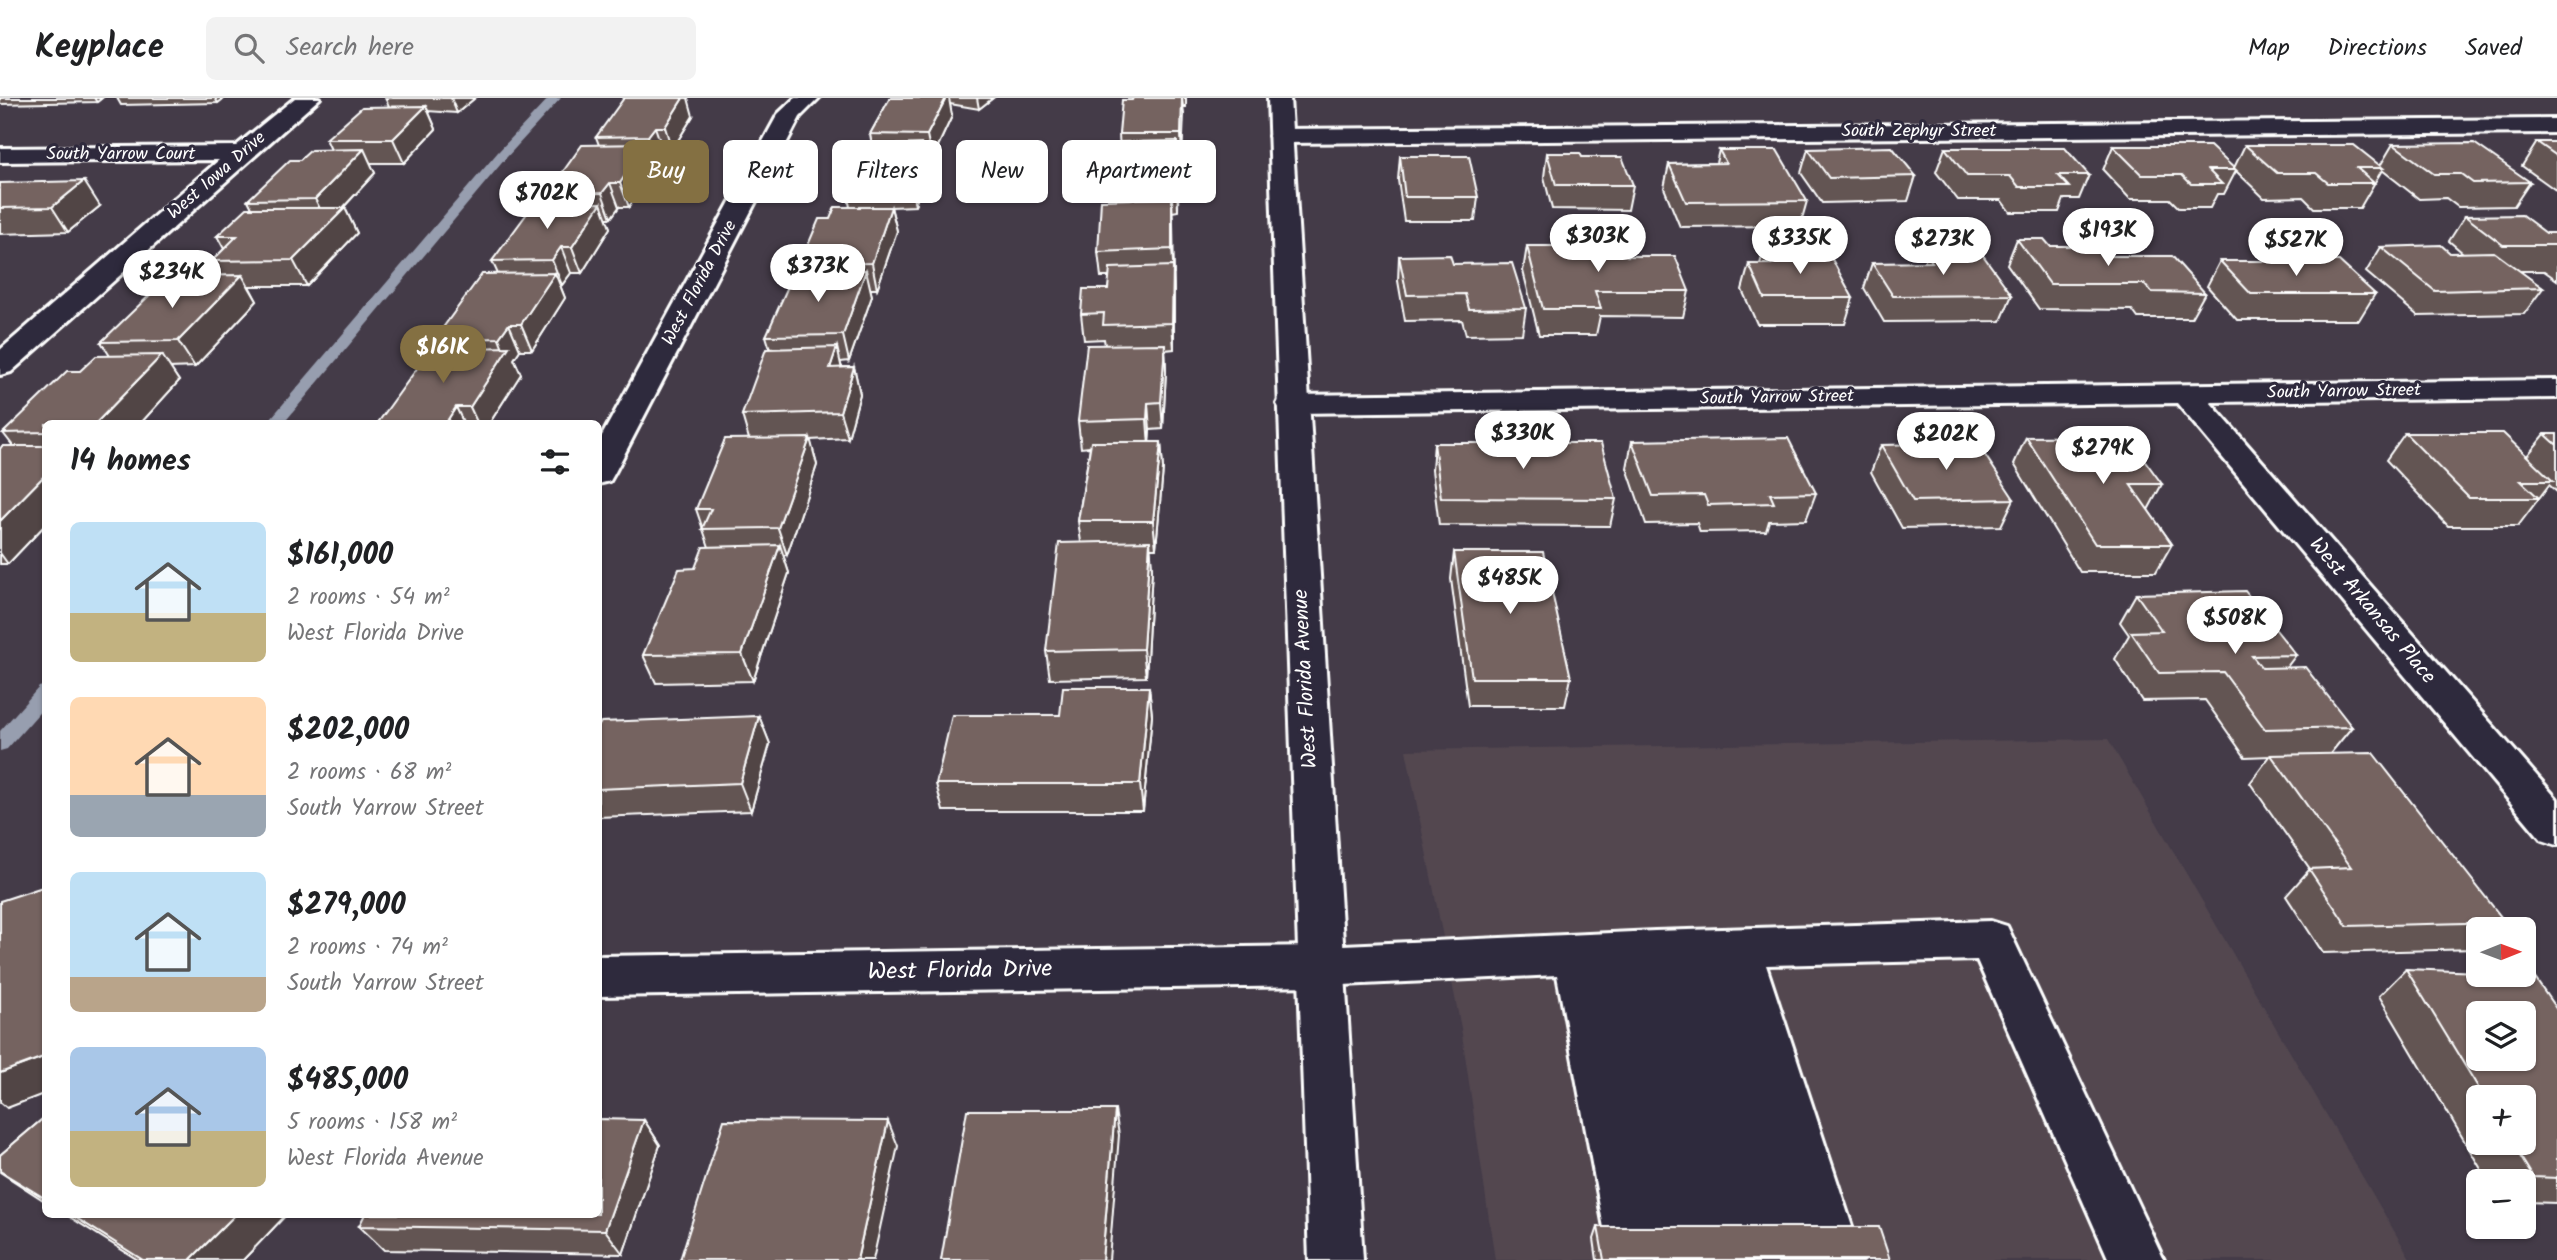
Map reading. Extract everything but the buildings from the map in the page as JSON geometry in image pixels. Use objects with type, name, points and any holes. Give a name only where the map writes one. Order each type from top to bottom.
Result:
[{"type":"street","name":"West Iowa Drive","points":[[0,366],[309,98]]},
{"type":"street","name":"West Florida Drive","points":[[602,466],[790,114],[808,98]]},
{"type":"street","name":"West Florida Avenue","points":[[1279,98],[1336,1260]]},
{"type":"street","name":"South Zephyr Street","points":[[1281,136],[2557,126]]},
{"type":"street","name":"South Yarrow Court","points":[[0,155],[243,153]]},
{"type":"street","name":"South Yarrow Street","points":[[1292,404],[2557,389]]},
{"type":"street","name":"West Arkansas Place","points":[[2186,394],[2557,828]]},
{"type":"street","name":"West Florida Drive","points":[[602,976],[1321,966],[1656,950],[1991,940],[2137,1260]]},
{"type":"street","points":[[1637,1260],[1656,950]]},
{"type":"street","points":[[1656,950],[1683,1260]]},
{"type":"street","points":[[1656,950],[1734,1260]]},
{"type":"street","points":[[1656,950],[1788,1260]]},
{"type":"street","points":[[1656,950],[1836,1260]]},
{"type":"shaded area","points":[[2108,739],[2411,1260],[1495,1260],[1461,1028],[1406,750]]},
{"type":"waterway","points":[[277,420],[502,155],[555,98]]},
{"type":"waterway","points":[[0,744],[42,697]]}]
